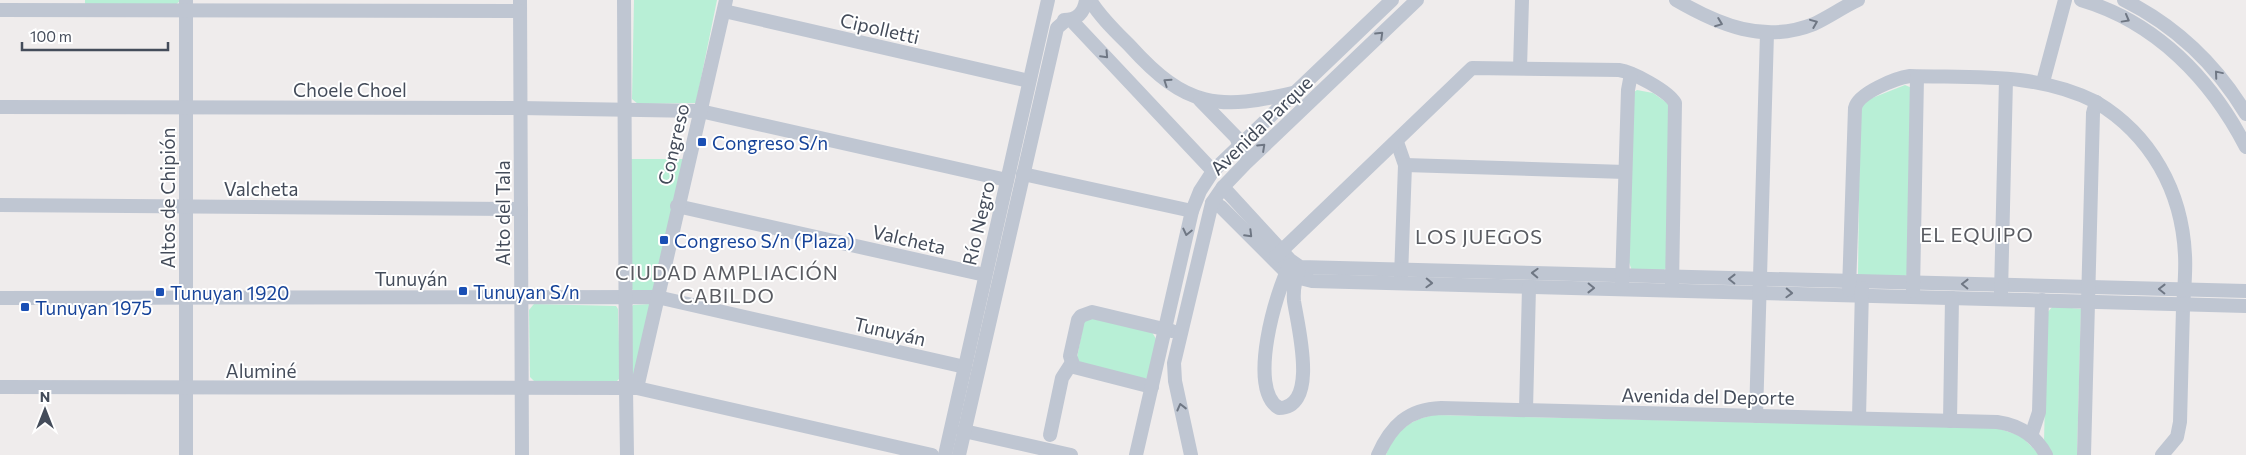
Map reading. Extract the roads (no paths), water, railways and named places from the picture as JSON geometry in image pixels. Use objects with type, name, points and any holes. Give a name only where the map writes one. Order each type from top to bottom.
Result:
[{"type":"street","points":[[624,0],[624,296],[632,388],[627,455]]},
{"type":"street","points":[[1088,0],[1154,73],[1176,88],[1220,103],[1240,104],[1298,92]]},
{"type":"street","name":"Río Negro","points":[[959,455],[1057,28],[1082,12],[1088,0]]},
{"type":"street","name":"Avenida Parque","points":[[1136,455],[1192,212],[1200,191],[1213,171],[1298,92],[1392,0]]},
{"type":"street","name":"Avenida Parque","points":[[1191,455],[1173,370],[1180,332],[1212,203],[1223,187],[1246,163],[1417,0]]},
{"type":"street","points":[[1520,68],[1522,0]]},
{"type":"street","points":[[1676,0],[1713,21],[1743,30],[1767,33],[1798,29],[1811,25],[1858,0]]},
{"type":"street","points":[[2044,82],[2065,0]]},
{"type":"street","points":[[2081,0],[2124,17],[2145,30],[2183,60],[2220,103],[2246,147]]},
{"type":"street","points":[[2124,0],[2165,24],[2197,50],[2226,84],[2246,114]]},
{"type":"street","points":[[1048,3],[1050,12],[1057,18],[1068,20],[1213,171]]},
{"type":"street","name":"Río Negro","points":[[945,455],[1048,3]]},
{"type":"street","points":[[0,10],[186,5],[520,6]]},
{"type":"street","name":"Altos de Chipión","points":[[186,5],[186,455]]},
{"type":"street","name":"Cipolletti","points":[[725,5],[1029,81]]},
{"type":"street","name":"Congreso","points":[[632,388],[657,297],[725,5]]},
{"type":"street","name":"Alto del Tala","points":[[520,6],[522,455]]},
{"type":"street","points":[[1756,416],[1767,33]]},
{"type":"street","points":[[1277,255],[1472,68],[1618,70],[1631,74],[1670,96],[1675,103],[1672,284]]},
{"type":"street","points":[[1621,282],[1628,90],[1631,74]]},
{"type":"street","points":[[1314,75],[1326,87]]},
{"type":"street","points":[[1913,290],[1917,76]]},
{"type":"street","points":[[1858,418],[1856,103],[1862,97],[1897,80],[1917,76],[2044,82],[2096,102],[2121,119],[2135,133],[2164,172],[2177,204],[2186,258],[2179,431],[2174,443],[2162,455]]},
{"type":"street","points":[[2001,291],[2006,79]]},
{"type":"street","points":[[1195,96],[1226,126],[1240,145],[1246,163]]},
{"type":"street","points":[[2084,455],[2093,112],[2096,102]]},
{"type":"street","name":"Choele Choel","points":[[0,107],[700,110],[1007,180]]},
{"type":"street","points":[[1397,142],[1405,164],[1401,276]]},
{"type":"street","points":[[1405,164],[1625,172]]},
{"type":"street","points":[[1023,174],[1192,212]]},
{"type":"street","points":[[1223,187],[1277,255]]},
{"type":"street","points":[[1212,203],[1221,207],[1294,270],[1401,276],[2088,294],[2183,304],[2246,306]]},
{"type":"street","name":"Valcheta","points":[[0,205],[521,209]]},
{"type":"street","name":"Valcheta","points":[[677,206],[986,275]]},
{"type":"street","points":[[1294,270],[1294,294],[1304,356],[1303,376],[1297,398],[1289,406],[1279,408],[1269,396],[1264,362],[1271,327],[1294,270]]},
{"type":"street","points":[[1401,276],[1529,287],[1621,282]]},
{"type":"street","points":[[1526,410],[1529,287]]},
{"type":"street","points":[[1913,290],[1952,298],[2001,291],[2042,300],[2088,294],[2184,289],[2246,291]]},
{"type":"street","name":"Tunuyán","points":[[0,298],[657,297],[965,367]]},
{"type":"street","points":[[1950,421],[1952,298]]},
{"type":"street","points":[[2031,436],[2039,412],[2042,300]]},
{"type":"street","points":[[1050,435],[1062,378],[1071,364],[1070,356],[1078,320],[1086,313],[1092,312],[1180,332]]},
{"type":"street","points":[[1071,364],[1080,370],[1152,387]]},
{"type":"street","name":"Aluminé","points":[[0,387],[186,389],[632,388],[932,455]]},
{"type":"street","name":"Avenida del Deporte","points":[[1378,455],[1393,428],[1402,419],[1421,411],[1441,408],[2005,423],[2031,436],[2046,455]]},
{"type":"street","points":[[964,431],[1071,455]]},
{"type":"place","name":"Congreso S/n","points":[[702,142]]},
{"type":"place","name":"Congreso S/n (Plaza)","points":[[664,240]]},
{"type":"place","name":"Tunuyan S/n","points":[[463,291]]},
{"type":"place","name":"Tunuyan 1920","points":[[160,292]]},
{"type":"place","name":"Tunuyan 1975","points":[[25,307]]},
{"type":"district","name":"EL EQUIPO","points":[[1977,234]]},
{"type":"district","name":"LOS JUEGOS","points":[[1479,236]]},
{"type":"district","name":"CIUDAD AMPLIACIÓN CABILDO","points":[[727,284]]}]
